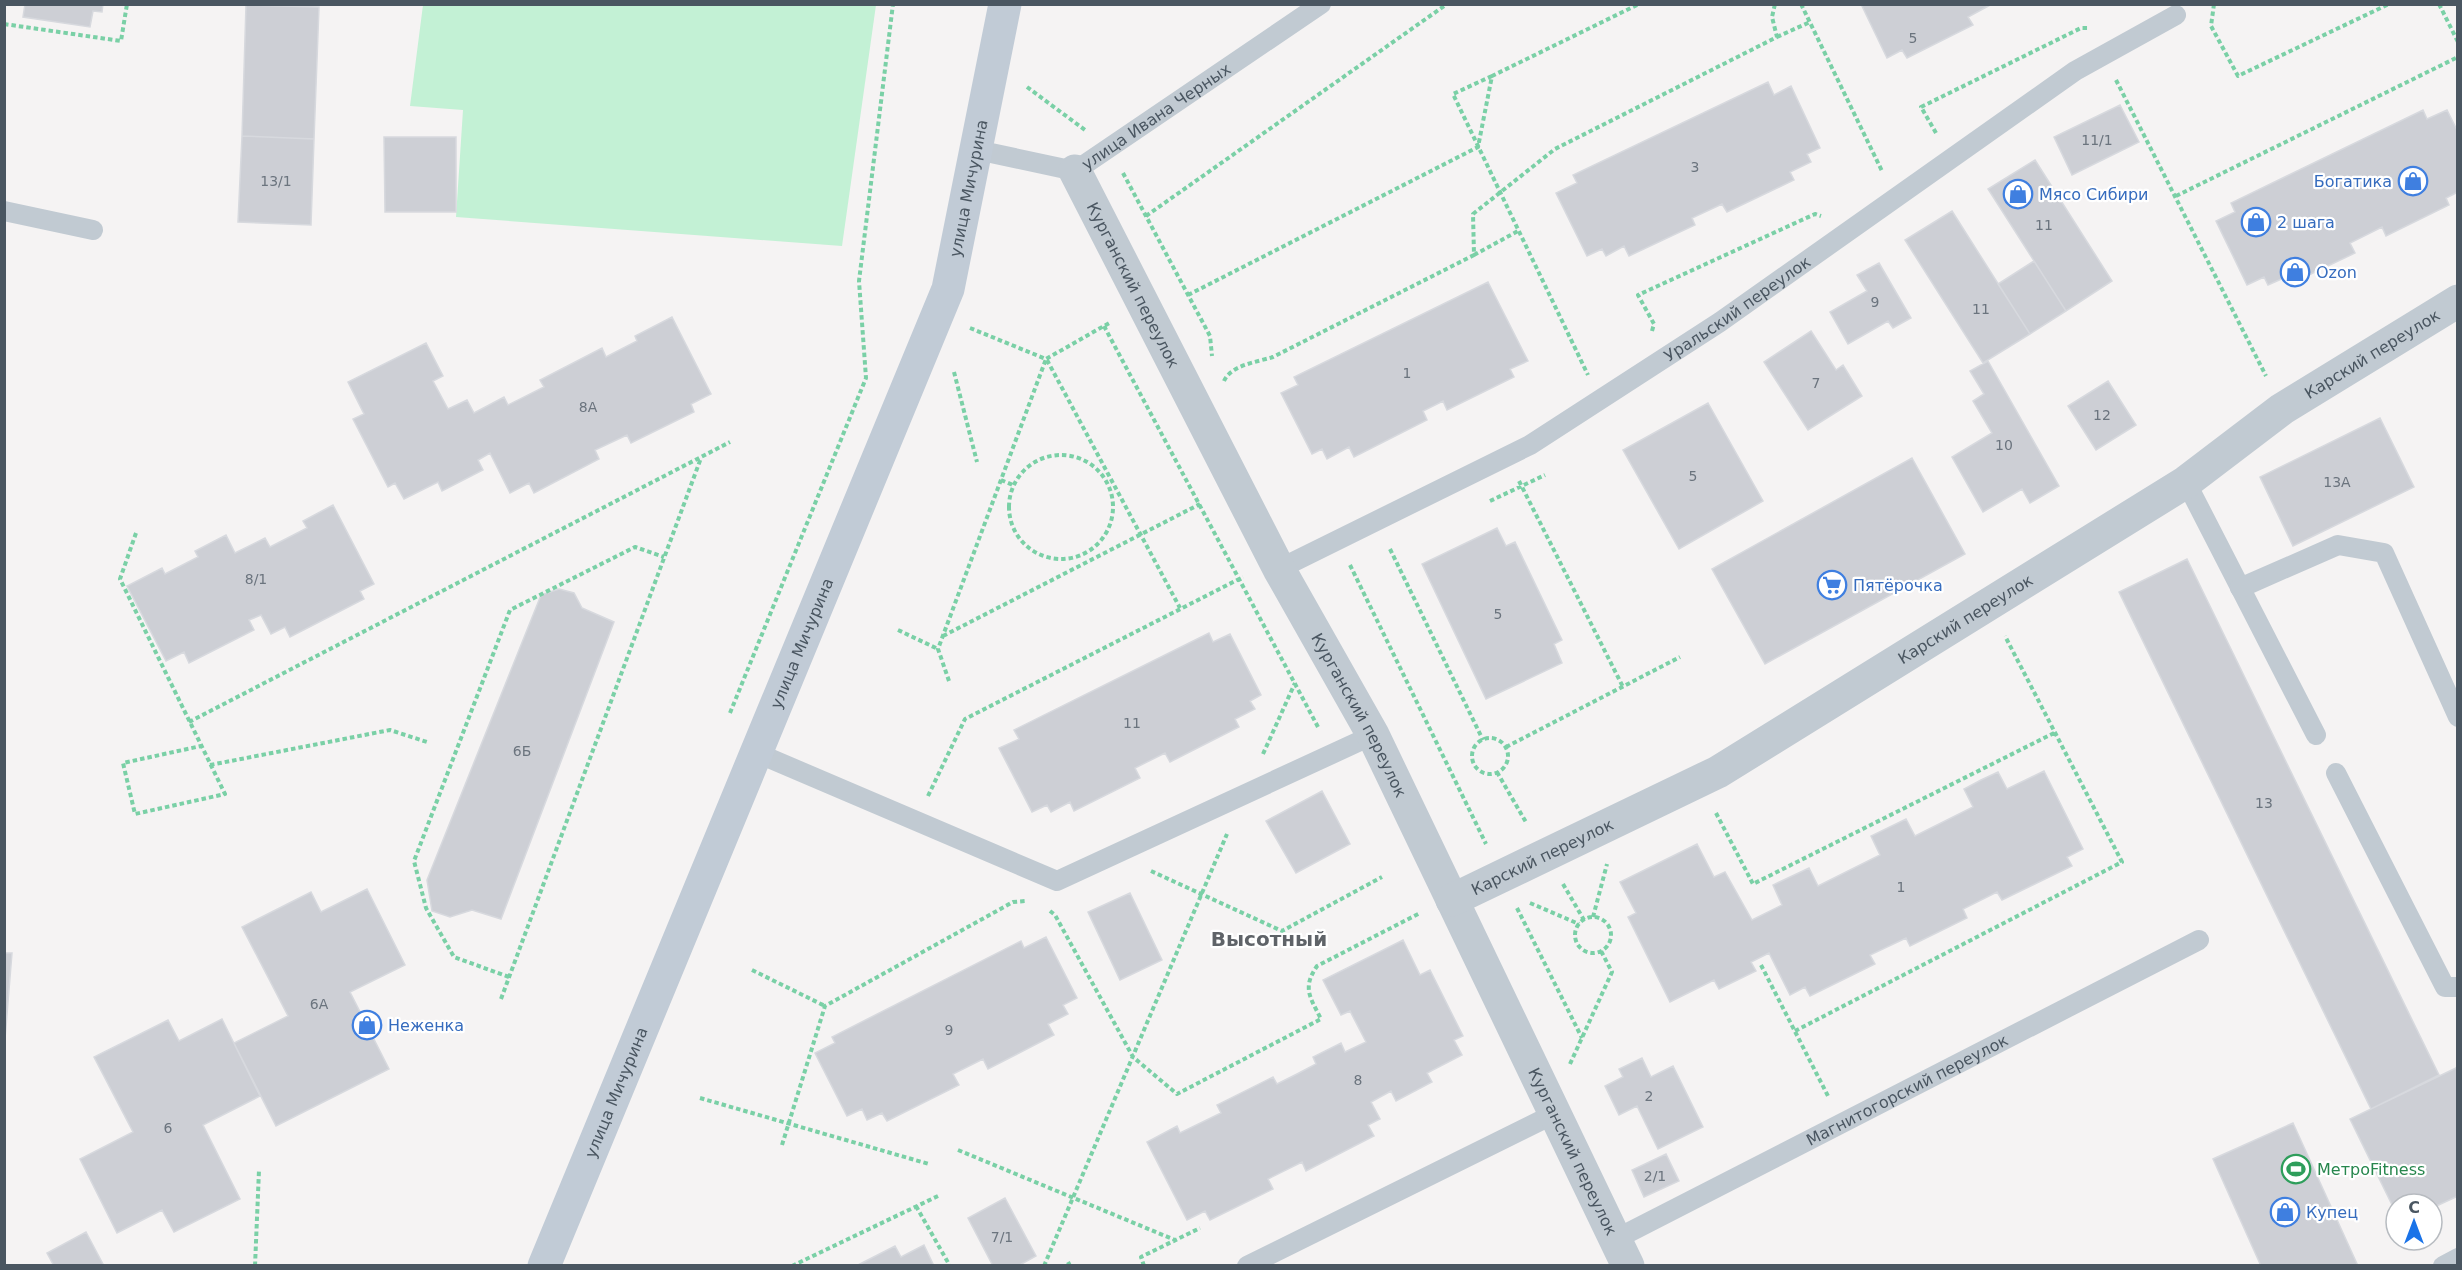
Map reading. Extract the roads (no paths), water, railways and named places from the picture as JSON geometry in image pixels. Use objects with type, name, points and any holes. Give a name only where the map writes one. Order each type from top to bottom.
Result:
[{"type":"street","name":"улица Мичурина","points":[[544,1266],[948,289],[1005,4]]},
{"type":"street","name":"Курганский переулок","points":[[1075,171],[1276,563],[1373,735],[1622,1252]]},
{"type":"street","name":"Карский переулок","points":[[1452,900],[1718,772],[2186,482],[2282,409],[2457,301]]},
{"type":"lane","name":"улица Ивана Черных","points":[[977,150],[1075,171],[1321,4]]},
{"type":"lane","name":"Уральский переулок","points":[[1276,563],[1338,540],[1530,445],[1720,322],[2075,71],[2176,15]]},
{"type":"lane","points":[[4,211],[93,230]]},
{"type":"lane","points":[[2186,482],[2316,735]]},
{"type":"lane","points":[[2240,588],[2338,545],[2384,553],[2457,717]]},
{"type":"lane","points":[[757,753],[1057,881],[1373,735]]},
{"type":"lane","points":[[2336,773],[2445,987],[2457,987]]},
{"type":"lane","name":"Магнитогорский переулок","points":[[1622,1252],[1842,1123],[2199,940]]},
{"type":"lane","points":[[1247,1266],[1552,1109]]},
{"type":"lane","points":[[2443,1266],[2457,1258]]},
{"type":"place","name":"Богатика","points":[[2413,181]]},
{"type":"place","name":"Мясо Сибири","points":[[2018,194]]},
{"type":"place","name":"2 шага","points":[[2256,222]]},
{"type":"place","name":"Ozon","points":[[2295,272]]},
{"type":"place","name":"Пятёрочка","points":[[1832,585]]},
{"type":"place","name":"Неженка","points":[[367,1025]]},
{"type":"place","name":"МетроFitness","points":[[2296,1169]]},
{"type":"place","name":"Купец","points":[[2285,1212]]},
{"type":"district","name":"Высотный","points":[[1269,939]]}]
